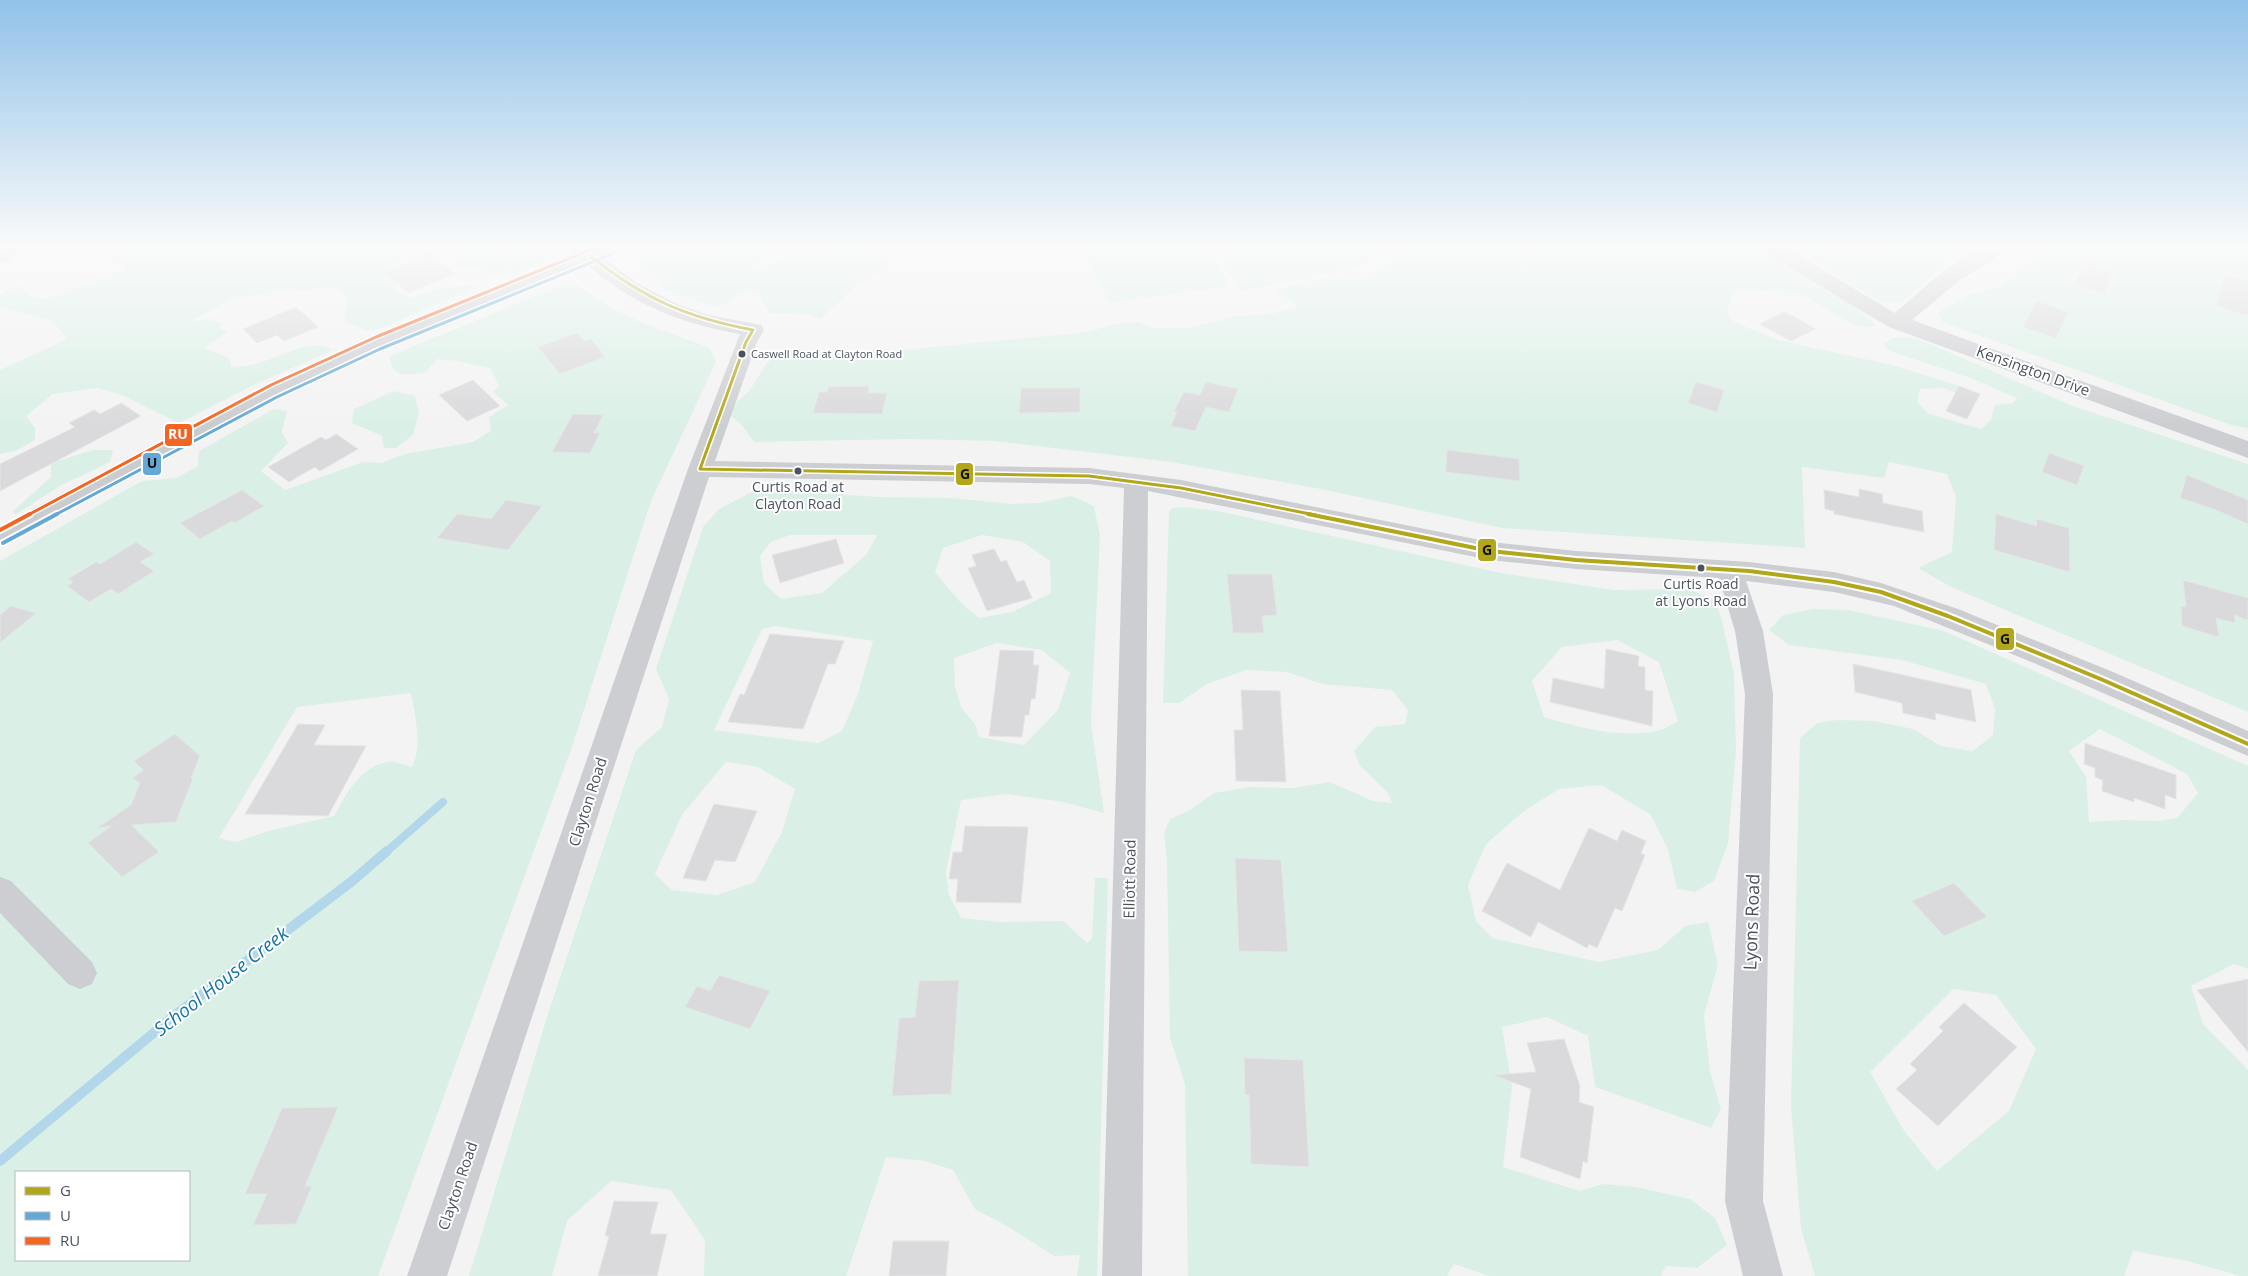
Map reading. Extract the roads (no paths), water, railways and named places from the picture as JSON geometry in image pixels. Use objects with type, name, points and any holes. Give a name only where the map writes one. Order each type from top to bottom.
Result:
[{"type":"main road","points":[[0,537],[274,391],[460,308]]},
{"type":"street","name":"Clayton Road","points":[[427,1276],[700,469],[746,342],[753,330],[685,315],[667,308]]},
{"type":"street","name":"Kensington Drive","points":[[1871,308],[1898,322],[2248,450]]},
{"type":"street","points":[[1898,322],[1915,308]]},
{"type":"street","points":[[700,469],[1089,476],[1136,481],[1229,497],[1490,551],[1570,561],[1729,570],[1835,582],[1885,593],[1939,611],[2248,744]]},
{"type":"street","name":"Elliott Road","points":[[1122,1276],[1136,481]]},
{"type":"street","name":"Lyons Road","points":[[1729,570],[1749,631],[1759,694],[1744,1201],[1763,1276]]},
{"type":"street","points":[[0,891],[80,973]]},
{"type":"waterway","name":"School House Creek","points":[[386,852],[443,802]]},
{"type":"waterway","name":"School House Creek","points":[[0,1161],[174,1016],[351,882],[387,851]]},
{"type":"place","name":"Caswell Road at Clayton Road","points":[[742,354]]},
{"type":"place","name":"Curtis Road at Clayton Road","points":[[798,471]]},
{"type":"place","name":"Curtis Road at Lyons Road","points":[[1701,568]]}]
